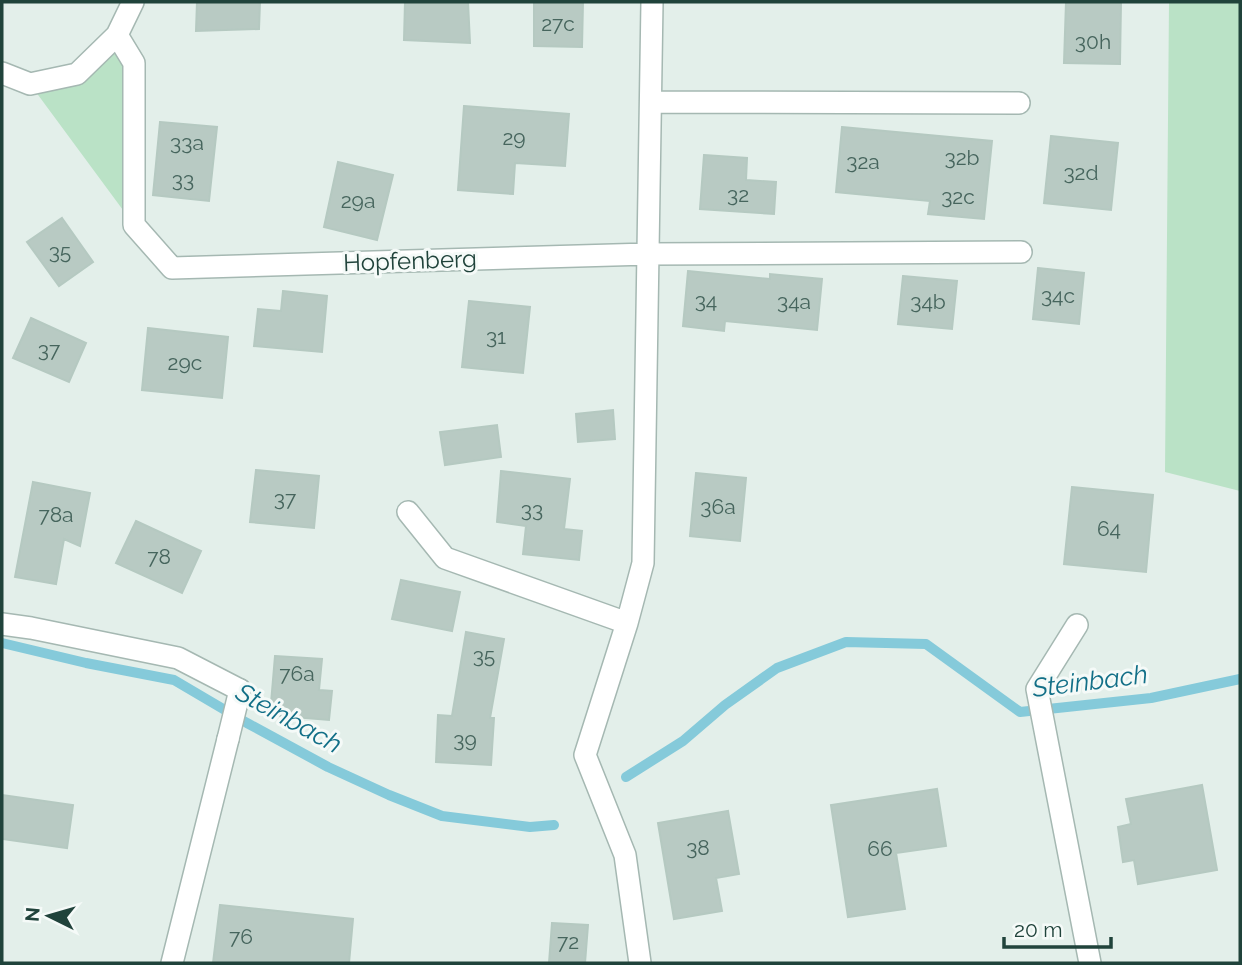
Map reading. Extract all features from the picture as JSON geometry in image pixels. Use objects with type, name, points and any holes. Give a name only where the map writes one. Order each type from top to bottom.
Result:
[{"type":"street","points":[[2,74],[30,84],[76,74],[117,36],[133,2]]},
{"type":"street","points":[[640,963],[625,855],[585,755],[643,563],[652,2]]},
{"type":"street","name":"Hopfenberg","points":[[117,36],[134,63],[134,225],[172,268],[648,254],[1021,252]]},
{"type":"street","points":[[651,102],[1019,103]]},
{"type":"street","points":[[408,512],[445,558],[627,622]]},
{"type":"street","points":[[2,624],[178,659],[240,690],[172,963]]},
{"type":"street","points":[[1077,625],[1037,689],[1090,963]]},
{"type":"green space","points":[[1169,2],[1240,2],[1240,491],[1165,472]]},
{"type":"green space","points":[[117,36],[134,63],[134,225],[30,84],[77,74]]},
{"type":"building","points":[[197,2],[260,2],[259,29],[196,31]]},
{"type":"building","points":[[405,2],[468,2],[470,43],[404,40]]},
{"type":"building","points":[[534,2],[583,2],[582,47],[534,46]]},
{"type":"building","points":[[1066,2],[1121,2],[1120,64],[1064,63]]},
{"type":"building","points":[[464,106],[569,114],[565,166],[515,163],[513,194],[458,190]]},
{"type":"building","points":[[160,122],[217,127],[209,201],[153,195]]},
{"type":"building","points":[[842,127],[992,141],[984,219],[928,214],[930,201],[836,192]]},
{"type":"building","points":[[1051,136],[1118,143],[1111,210],[1044,203]]},
{"type":"building","points":[[704,155],[747,158],[746,180],[776,182],[774,214],[700,209]]},
{"type":"building","points":[[338,162],[393,175],[377,240],[324,227]]},
{"type":"building","points":[[62,218],[93,262],[59,286],[27,242]]},
{"type":"building","points":[[1038,268],[1084,273],[1079,324],[1033,319]]},
{"type":"building","points":[[688,271],[770,279],[770,274],[822,279],[817,330],[725,321],[724,331],[683,326]]},
{"type":"building","points":[[903,276],[957,281],[952,329],[898,324]]},
{"type":"building","points":[[283,291],[327,296],[322,352],[254,346],[258,309],[281,311]]},
{"type":"building","points":[[469,301],[530,307],[523,373],[462,367]]},
{"type":"building","points":[[31,318],[86,343],[69,382],[13,358]]},
{"type":"building","points":[[148,328],[228,337],[222,398],[142,390]]},
{"type":"building","points":[[613,410],[615,439],[578,442],[576,414]]},
{"type":"building","points":[[497,425],[501,457],[445,465],[440,432]]},
{"type":"building","points":[[256,470],[319,476],[314,528],[250,522]]},
{"type":"building","points":[[501,471],[570,479],[564,529],[582,531],[579,560],[523,554],[526,526],[497,522]]},
{"type":"building","points":[[696,473],[746,478],[740,541],[690,536]]},
{"type":"building","points":[[33,482],[90,493],[80,546],[64,539],[56,584],[15,577]]},
{"type":"building","points":[[1072,487],[1153,495],[1146,572],[1064,564]]},
{"type":"building","points":[[136,521],[201,551],[182,593],[116,563]]},
{"type":"building","points":[[401,580],[460,592],[452,631],[392,619]]},
{"type":"building","points":[[466,632],[504,639],[490,718],[494,718],[491,765],[436,762],[438,715],[452,716]]},
{"type":"building","points":[[275,656],[322,659],[319,690],[332,691],[329,720],[270,715]]},
{"type":"building","points":[[1202,785],[1217,870],[1138,884],[1134,860],[1123,862],[1118,827],[1131,824],[1126,799]]},
{"type":"building","points":[[937,789],[946,846],[896,853],[905,909],[848,917],[831,805]]},
{"type":"building","points":[[2,795],[73,805],[67,848],[2,839]]},
{"type":"building","points":[[728,811],[739,874],[716,878],[722,911],[674,919],[658,823]]},
{"type":"building","points":[[220,905],[353,919],[349,963],[213,963]]},
{"type":"building","points":[[552,923],[588,925],[585,963],[549,963]]},
{"type":"waterway","name":"Steinbach","points":[[626,777],[683,741],[725,705],[777,668],[846,642],[926,644],[1020,712],[1151,698],[1240,679]]},
{"type":"waterway","name":"Steinbach","points":[[2,643],[174,680],[328,767],[442,816],[530,827],[554,825]]}]
